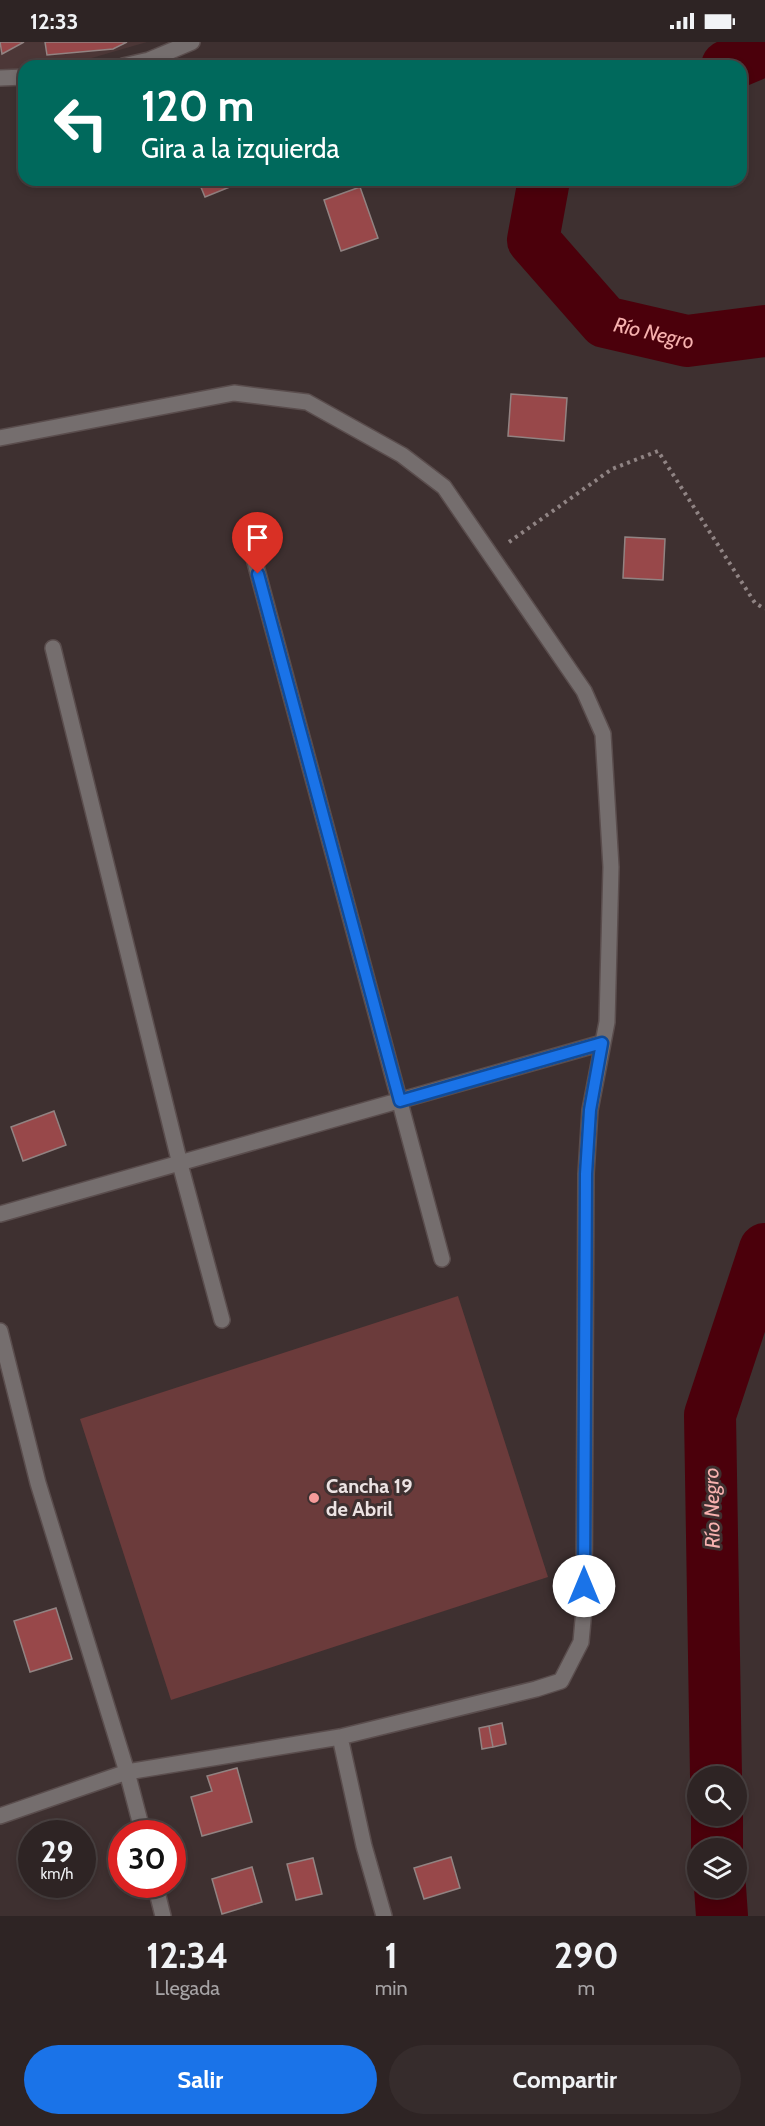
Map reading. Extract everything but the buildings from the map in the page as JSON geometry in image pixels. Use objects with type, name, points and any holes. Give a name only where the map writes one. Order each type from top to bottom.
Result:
[{"type":"street","points":[[149,60],[172,46],[192,42]]},
{"type":"street","points":[[0,78],[18,77]]},
{"type":"street","points":[[0,438],[234,393],[307,402],[402,455],[444,487],[584,691],[603,734],[611,867],[607,1022],[590,1110],[586,1174],[584,1609],[581,1642],[561,1681],[340,1737],[128,1772],[0,1816]]},
{"type":"street","points":[[252,551],[442,1259]]},
{"type":"street","points":[[53,648],[180,1164],[222,1320]]},
{"type":"street","points":[[0,1214],[602,1043]]},
{"type":"street","points":[[0,1331],[38,1483],[128,1772],[139,1820]]},
{"type":"street","points":[[340,1737],[364,1846],[384,1916]]},
{"type":"street","points":[[158,1898],[163,1916]]},
{"type":"path","points":[[491,554],[612,469],[658,451],[755,603],[765,609]]},
{"type":"shaded area","points":[[0,42],[147,42],[85,60],[18,60],[18,69],[0,70]]},
{"type":"shaded area","name":"Cancha 19 de Abril","points":[[458,1296],[548,1577],[171,1700],[80,1419]]},
{"type":"waterway","name":"Río Negro","points":[[741,60],[765,50]]},
{"type":"waterway","name":"Río Negro","points":[[543,186],[533,240],[605,322],[687,341],[765,331]]},
{"type":"waterway","name":"Río Negro","points":[[716,1766],[710,1415],[765,1249]]},
{"type":"waterway","name":"Río Negro","points":[[717,1826],[717,1838]]},
{"type":"waterway","name":"Río Negro","points":[[721,1898],[722,1916]]},
{"type":"place","name":"Cancha 19 de Abril","points":[[314,1498]]},
{"type":"route","points":[[258,574],[400,1101],[602,1043],[590,1110],[586,1174],[584,1586]]}]
